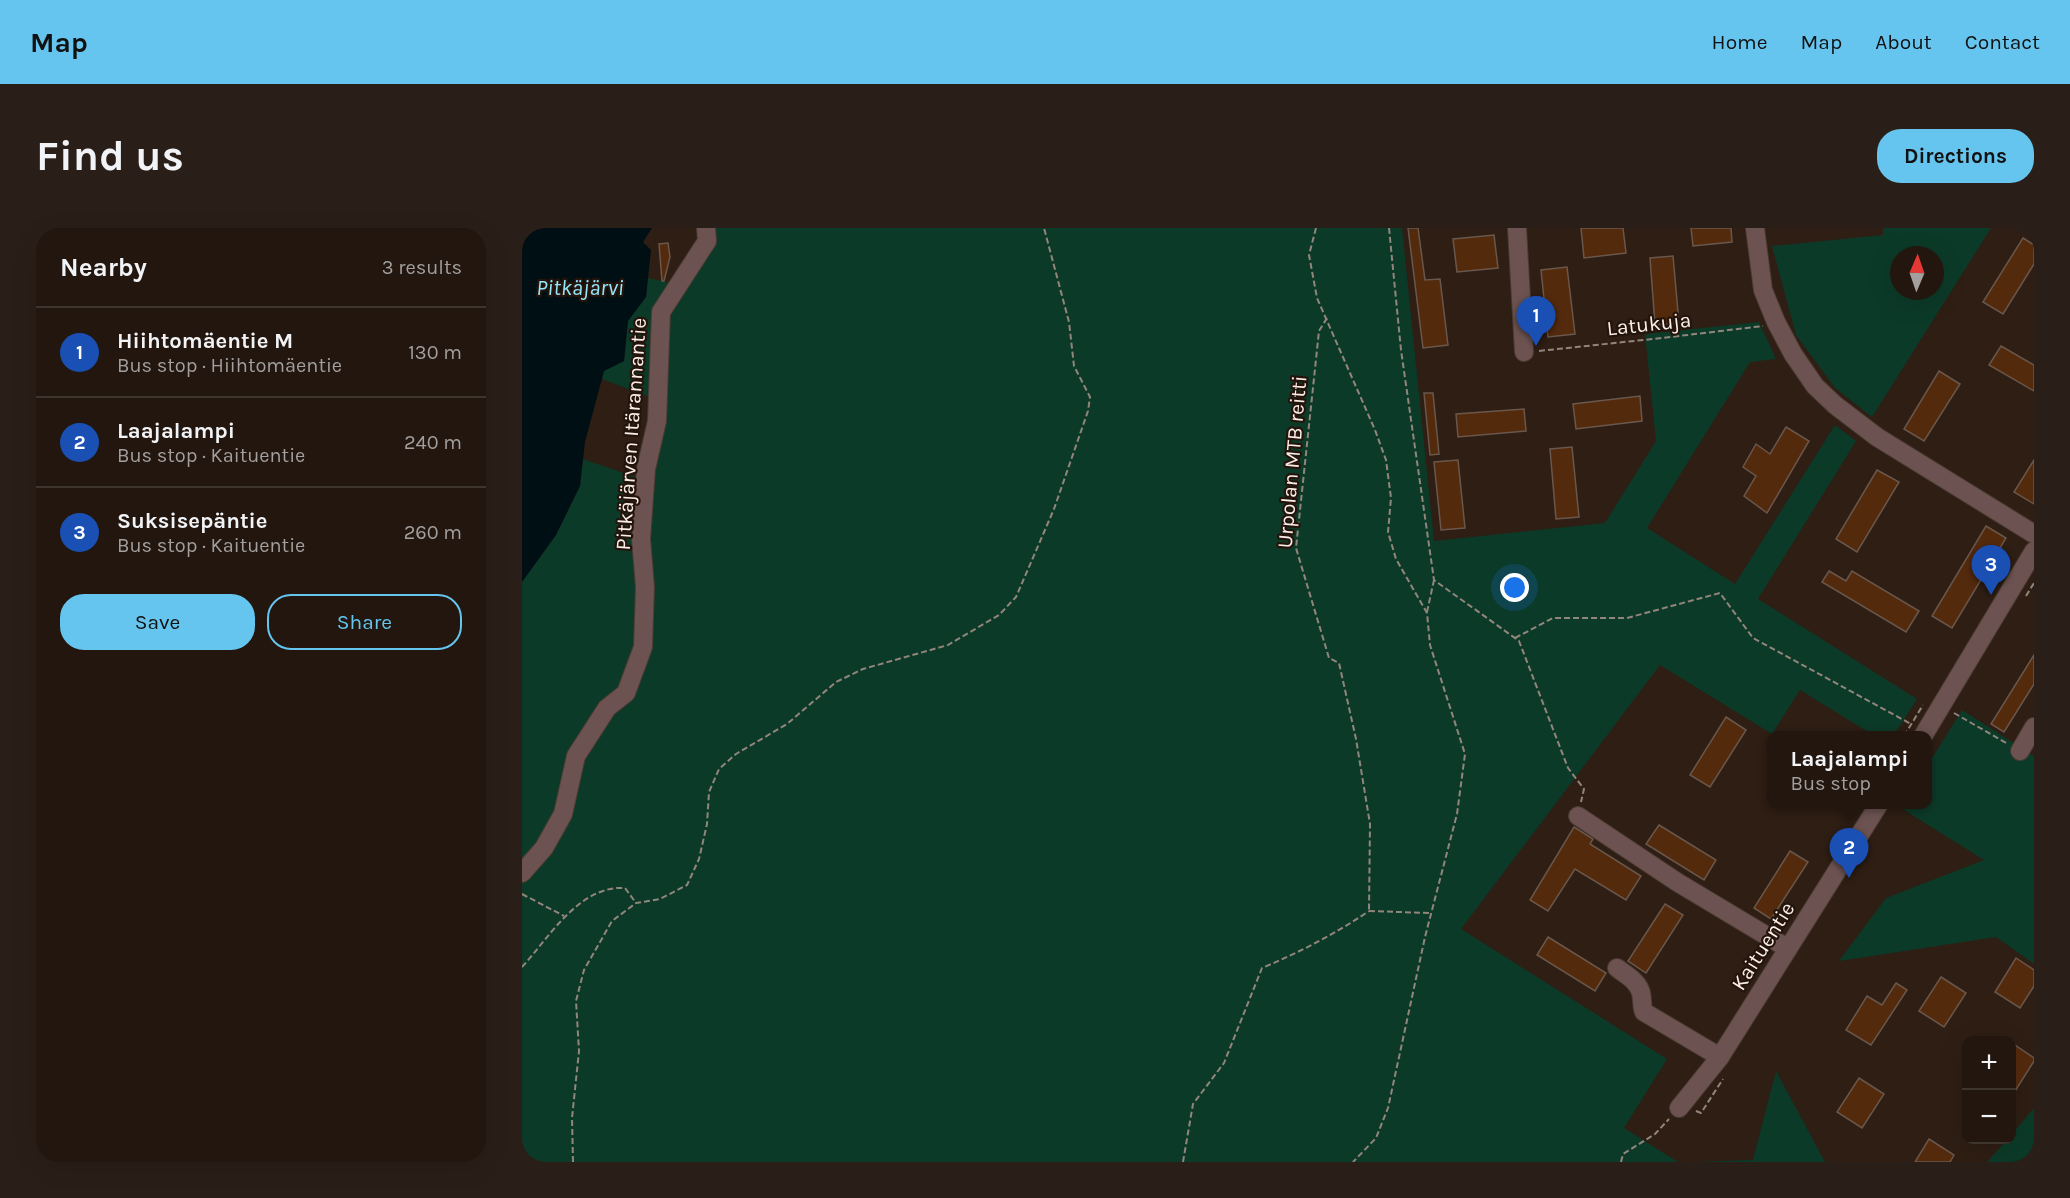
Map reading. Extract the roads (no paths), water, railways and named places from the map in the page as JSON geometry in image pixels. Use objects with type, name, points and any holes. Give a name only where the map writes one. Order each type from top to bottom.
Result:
[{"type":"street","name":"Pitkäjärven Itärannantie","points":[[522,873],[544,848],[563,814],[576,756],[607,708],[626,693],[643,647],[645,587],[641,539],[646,469],[657,421],[662,312],[707,241],[706,228]]},
{"type":"street","points":[[1517,228],[1524,352]]},
{"type":"street","points":[[1755,228],[1763,290],[1776,322],[1815,386],[1835,405],[1877,437],[2034,534]]},
{"type":"street","points":[[1917,730],[1942,705],[2034,551]]},
{"type":"street","points":[[2020,751],[2034,727]]},
{"type":"street","name":"Kaituentie","points":[[1679,1108],[1720,1057],[1876,809]]},
{"type":"street","points":[[1578,816],[1677,882],[1787,948]]},
{"type":"street","points":[[1617,968],[1637,984],[1644,1012],[1720,1057]]},
{"type":"water","name":"Pitkäjärvi","points":[[522,228],[652,228],[643,242],[651,250],[646,297],[628,321],[624,361],[604,371],[585,442],[580,486],[556,535],[522,582]]},
{"type":"place","name":"Hiihtomäentie M","points":[[1536,346]]},
{"type":"place","name":"Suksisepäntie","points":[[1991,595]]},
{"type":"place","name":"Laajalampi","points":[[1849,878]]}]
